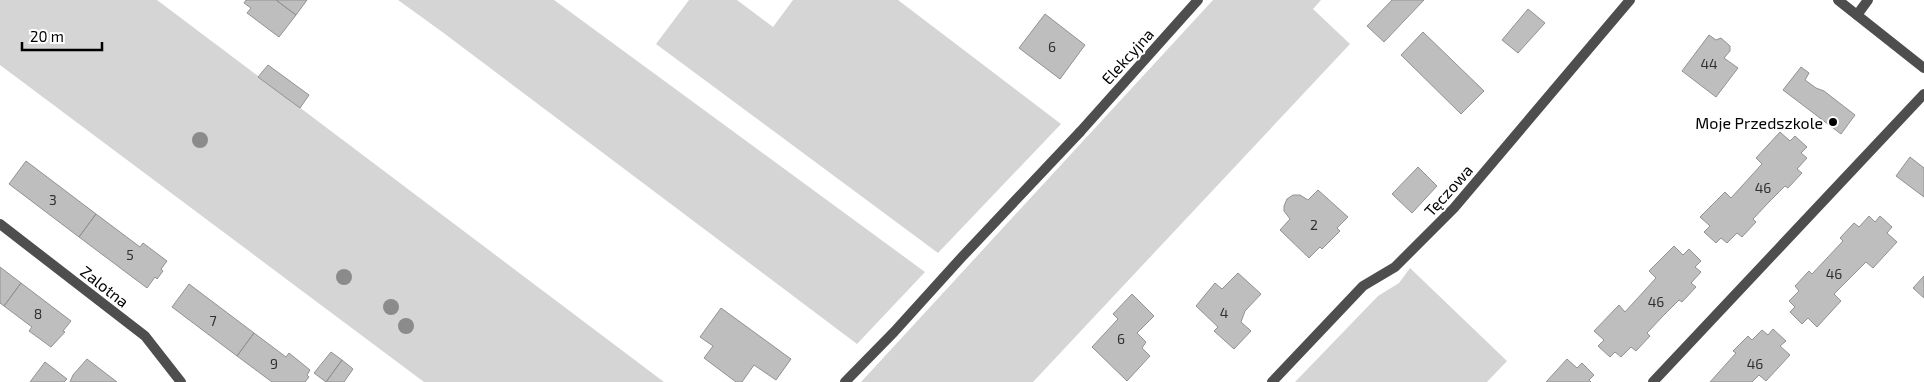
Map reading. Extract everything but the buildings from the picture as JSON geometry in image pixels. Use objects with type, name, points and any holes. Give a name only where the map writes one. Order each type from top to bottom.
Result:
[{"type":"street","name":"Elekcyjna","points":[[845,382],[1080,132],[1198,0]]},
{"type":"street","name":"Tęczowa","points":[[1272,382],[1363,286],[1395,267],[1454,208],[1630,0]]},
{"type":"street","points":[[1838,0],[1924,68]]},
{"type":"street","points":[[1857,14],[1868,0]]},
{"type":"street","points":[[1653,382],[1924,94]]},
{"type":"street","name":"Zalotna","points":[[0,224],[145,336],[181,382]]},
{"type":"shaded area","points":[[0,0],[157,0],[664,382],[424,382],[0,65]]},
{"type":"shaded area","points":[[398,0],[554,0],[925,272],[857,344]]},
{"type":"shaded area","points":[[689,0],[737,0],[773,27],[793,0],[898,0],[1061,124],[938,253],[656,44]]},
{"type":"shaded area","points":[[1213,0],[1321,0],[1313,9],[1350,44],[1033,382],[861,382]]},
{"type":"shaded area","points":[[1410,268],[1507,361],[1487,382],[1295,382],[1378,296],[1399,283]]},
{"type":"place","name":"Moje Przedszkole","points":[[1833,122]]}]
